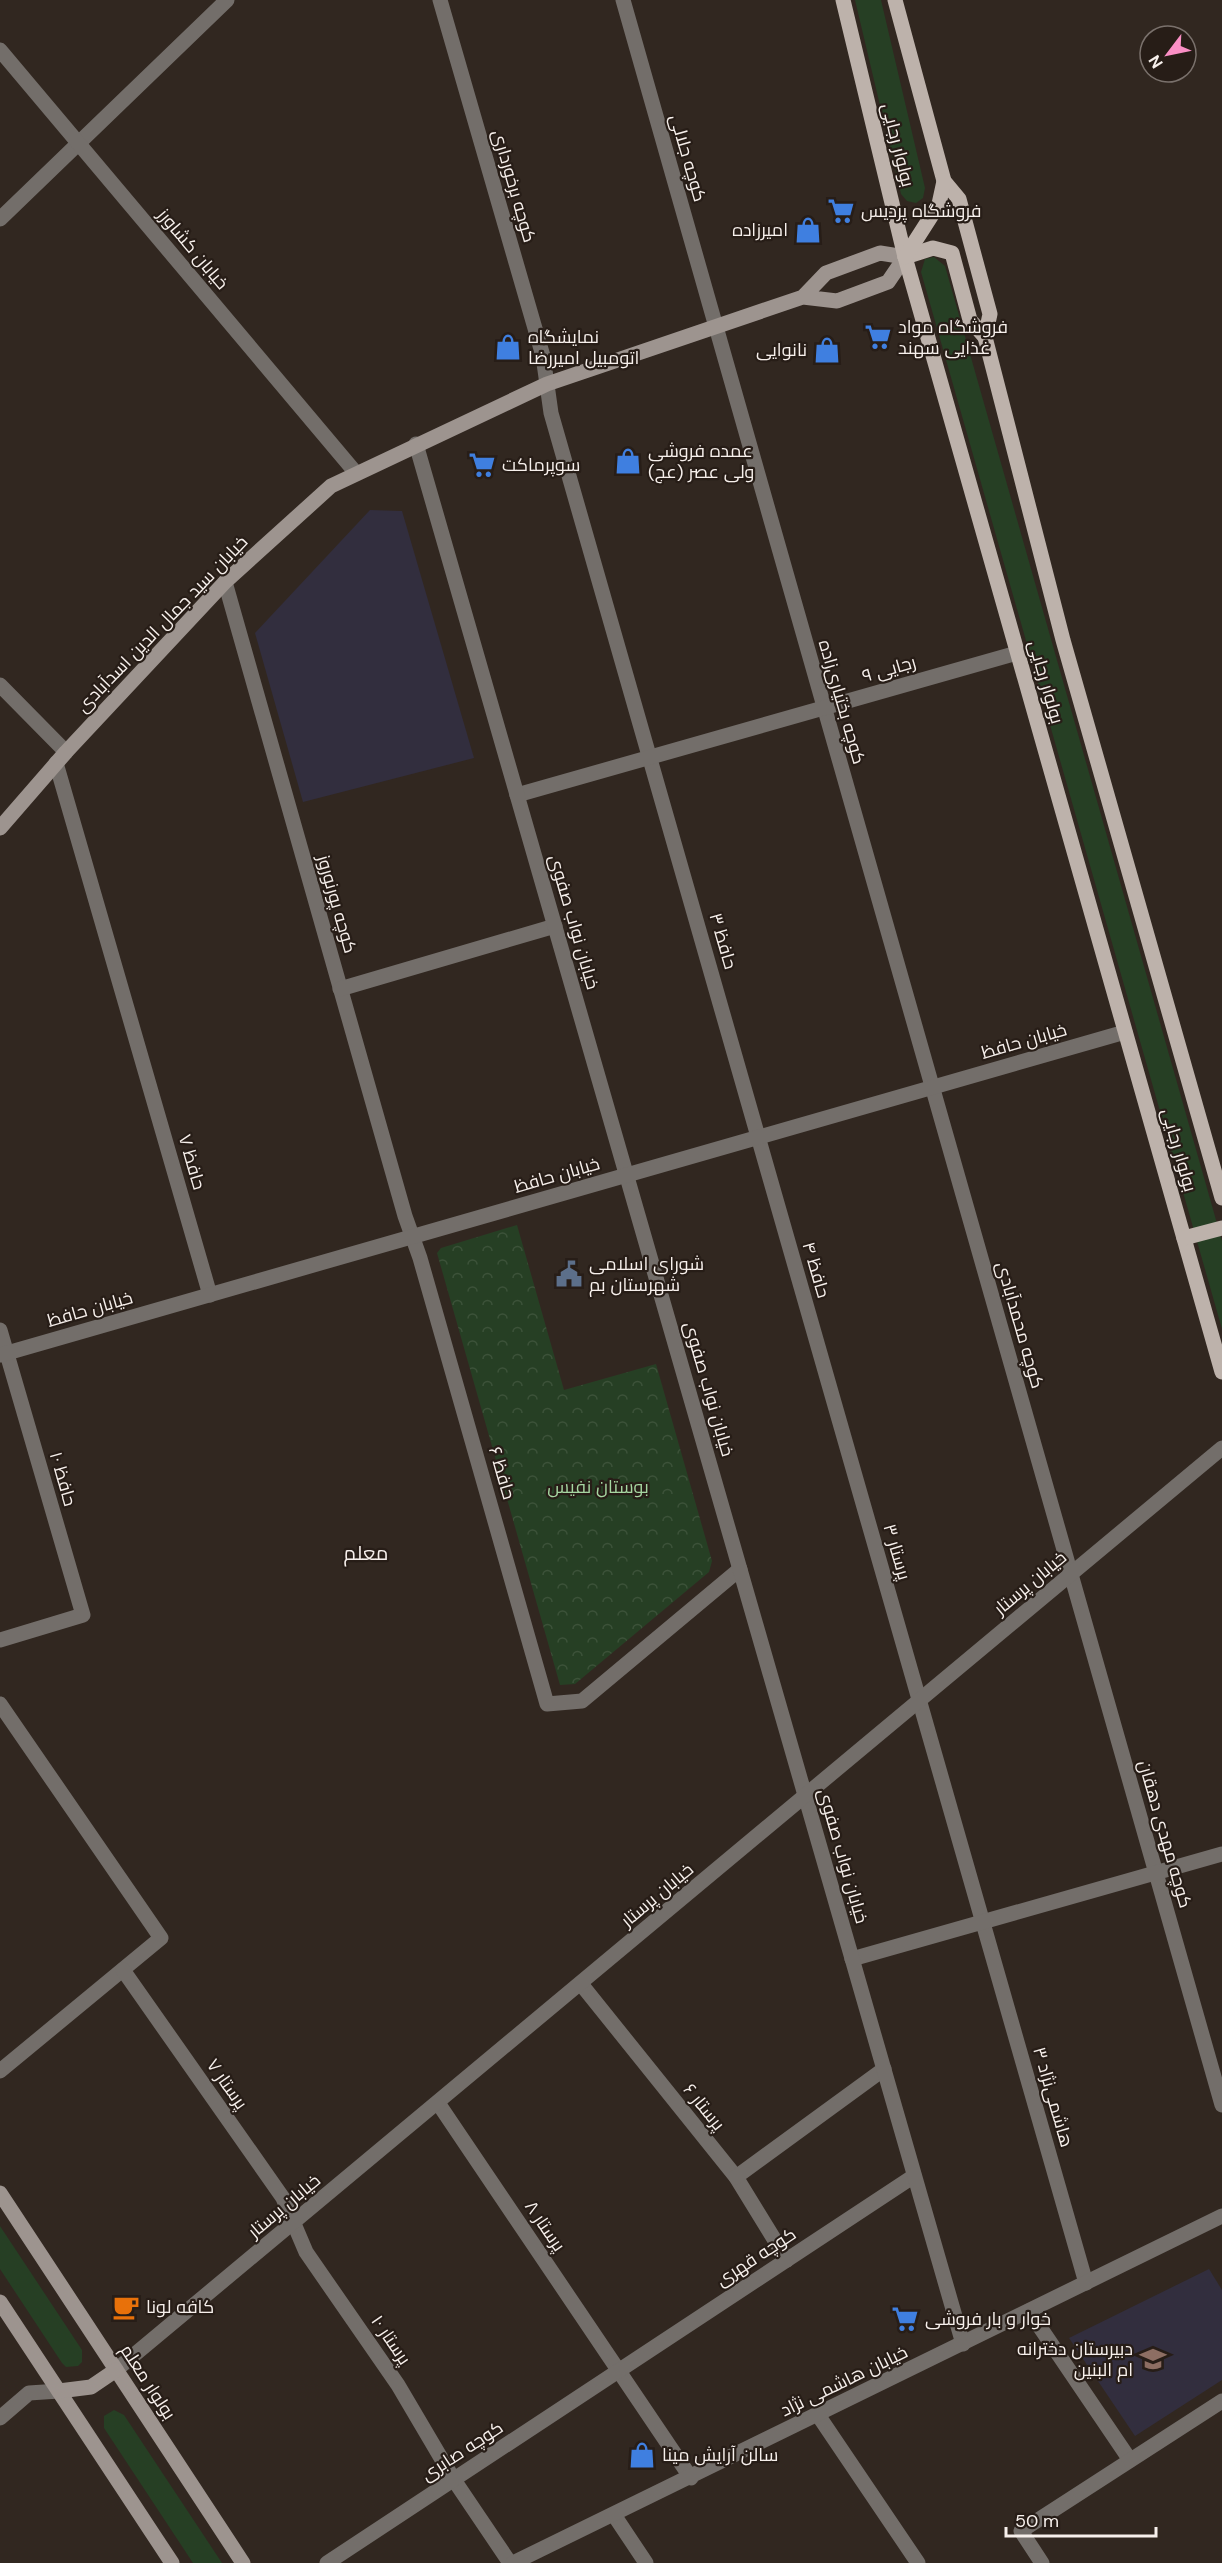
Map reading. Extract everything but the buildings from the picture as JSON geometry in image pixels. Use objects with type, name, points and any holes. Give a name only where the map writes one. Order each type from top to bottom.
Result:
[{"type":"main road","name":"بولوار رجایی","points":[[843,0],[905,257],[1222,1372]]},
{"type":"main road","name":"بولوار رجایی","points":[[896,0],[944,182],[959,199],[990,314],[986,337],[1063,640],[1222,1198]]},
{"type":"main road","points":[[905,257],[939,204],[944,182]]},
{"type":"main road","points":[[905,257],[933,248],[952,253],[970,320],[986,337]]},
{"type":"main road","name":"خیابان سید جمال الدین اسدآبادی","points":[[0,828],[61,757],[225,582],[331,486],[547,384],[804,297],[837,301],[888,282],[905,257],[880,253],[826,273],[804,297]]},
{"type":"main road","points":[[1184,1238],[1222,1228]]},
{"type":"main road","name":"بولوار معلم","points":[[0,2193],[243,2563]]},
{"type":"main road","points":[[0,2302],[172,2563]]},
{"type":"main road","points":[[59,2391],[91,2387],[116,2370]]},
{"type":"street","points":[[0,219],[227,0]]},
{"type":"street","name":"کوچه برخورداری","points":[[440,0],[543,356],[551,413],[650,757]]},
{"type":"street","name":"کوچه جلالی","points":[[623,0],[715,327]]},
{"type":"street","name":"خیابان کشاورز","points":[[0,50],[356,473]]},
{"type":"street","name":"کوچه بختیاری‌زاده","points":[[715,327],[931,1088]]},
{"type":"street","name":"خیابان نواب صفوی","points":[[416,444],[963,2344]]},
{"type":"street","name":"کوچه پورنوروز","points":[[225,582],[405,1216],[414,1237]]},
{"type":"street","name":"رجایی ۹","points":[[517,795],[1017,653]]},
{"type":"street","points":[[0,685],[61,757]]},
{"type":"street","name":"حافظ ۷","points":[[61,757],[136,1040],[210,1295]]},
{"type":"street","name":"حافظ ۳","points":[[650,757],[758,1137]]},
{"type":"street","points":[[340,989],[555,926]]},
{"type":"street","name":"خیابان حافظ","points":[[3,1354],[1125,1032]]},
{"type":"street","name":"کوچه محمدآبادی","points":[[931,1088],[1071,1574]]},
{"type":"street","name":"حافظ ۴","points":[[758,1137],[837,1413]]},
{"type":"street","name":"حافظ ۶","points":[[414,1237],[547,1704],[582,1701],[740,1569]]},
{"type":"street","name":"حافظ ۱۰","points":[[0,1330],[3,1354],[83,1615],[0,1640]]},
{"type":"street","name":"پرستار ۳","points":[[837,1413],[982,1922]]},
{"type":"street","name":"خیابان پرستار","points":[[116,2370],[1222,1448]]},
{"type":"street","name":"کوچه مهدی دهقان","points":[[1071,1574],[1222,2105]]},
{"type":"street","points":[[0,1704],[161,1938],[0,2071]]},
{"type":"street","points":[[852,1959],[1222,1854]]},
{"type":"street","name":"هاشمی‌نژاد ۳","points":[[982,1922],[1086,2283]]},
{"type":"street","name":"پرستار ۷","points":[[123,1970],[283,2198],[294,2223]]},
{"type":"street","name":"پرستار ۶","points":[[581,1984],[736,2177],[787,2260]]},
{"type":"street","points":[[736,2177],[884,2069]]},
{"type":"street","name":"پرستار ۸","points":[[438,2103],[691,2478]]},
{"type":"street","name":"کوچه قهری","points":[[619,2371],[914,2176]]},
{"type":"street","name":"خیابان هاشمی نژاد","points":[[512,2563],[691,2478],[1222,2216]]},
{"type":"street","name":"پرستار ۱۰","points":[[294,2223],[306,2252],[398,2385],[454,2480],[512,2563]]},
{"type":"street","points":[[1029,2311],[1130,2460]]},
{"type":"street","name":"کوچه صابری","points":[[327,2563],[619,2371]]},
{"type":"street","points":[[0,2418],[29,2393],[59,2391]]},
{"type":"street","points":[[1042,2563],[1021,2531],[1130,2460],[1220,2407]]},
{"type":"street","points":[[818,2415],[918,2563]]},
{"type":"street","points":[[614,2515],[646,2563]]},
{"type":"shaded area","points":[[370,510],[402,511],[474,758],[303,802],[255,633]]},
{"type":"shaded area","name":"دبیرستان دخترانه ام البنین","points":[[1209,2269],[1222,2290],[1222,2380],[1135,2436],[1069,2338]]},
{"type":"green space","points":[[855,0],[881,0],[925,188],[923,198],[916,203],[907,201],[901,194]]},
{"type":"green space","points":[[934,257],[945,266],[1222,1241],[1222,1329],[921,272],[925,259]]},
{"type":"green space","name":"بوستان نفیس","points":[[517,1225],[564,1390],[656,1364],[712,1561],[709,1572],[575,1684],[560,1685],[437,1253],[441,1248]]},
{"type":"green space","points":[[0,2226],[82,2350],[82,2362],[78,2366],[66,2367],[62,2363],[0,2269]]},
{"type":"green space","points":[[114,2410],[124,2415],[222,2563],[193,2563],[104,2428],[104,2416]]},
{"type":"place","name":"فروشگاه پردیس","points":[[841,211]]},
{"type":"place","name":"امیرزاده","points":[[808,230]]},
{"type":"place","name":"فروشگاه مواد غذایی سهند","points":[[878,337]]},
{"type":"place","name":"نمایشگاه اتومبیل امیررضا","points":[[508,347]]},
{"type":"place","name":"نانوایی","points":[[827,350]]},
{"type":"place","name":"عمده فروشی ولی عصر (عج)","points":[[628,461]]},
{"type":"place","name":"سوپرماکت","points":[[482,465]]},
{"type":"place","name":"شورای اسلامی شهرستان بم","points":[[569,1274]]},
{"type":"place","name":"کافه لونا","points":[[126,2307]]},
{"type":"place","name":"خوار و بار فروشی","points":[[905,2319]]},
{"type":"place","name":"دبیرستان دخترانه ام البنین","points":[[1153,2359]]},
{"type":"place","name":"سالن آرایش مینا","points":[[642,2455]]},
{"type":"district","name":"معلم","points":[[366,1553]]}]
